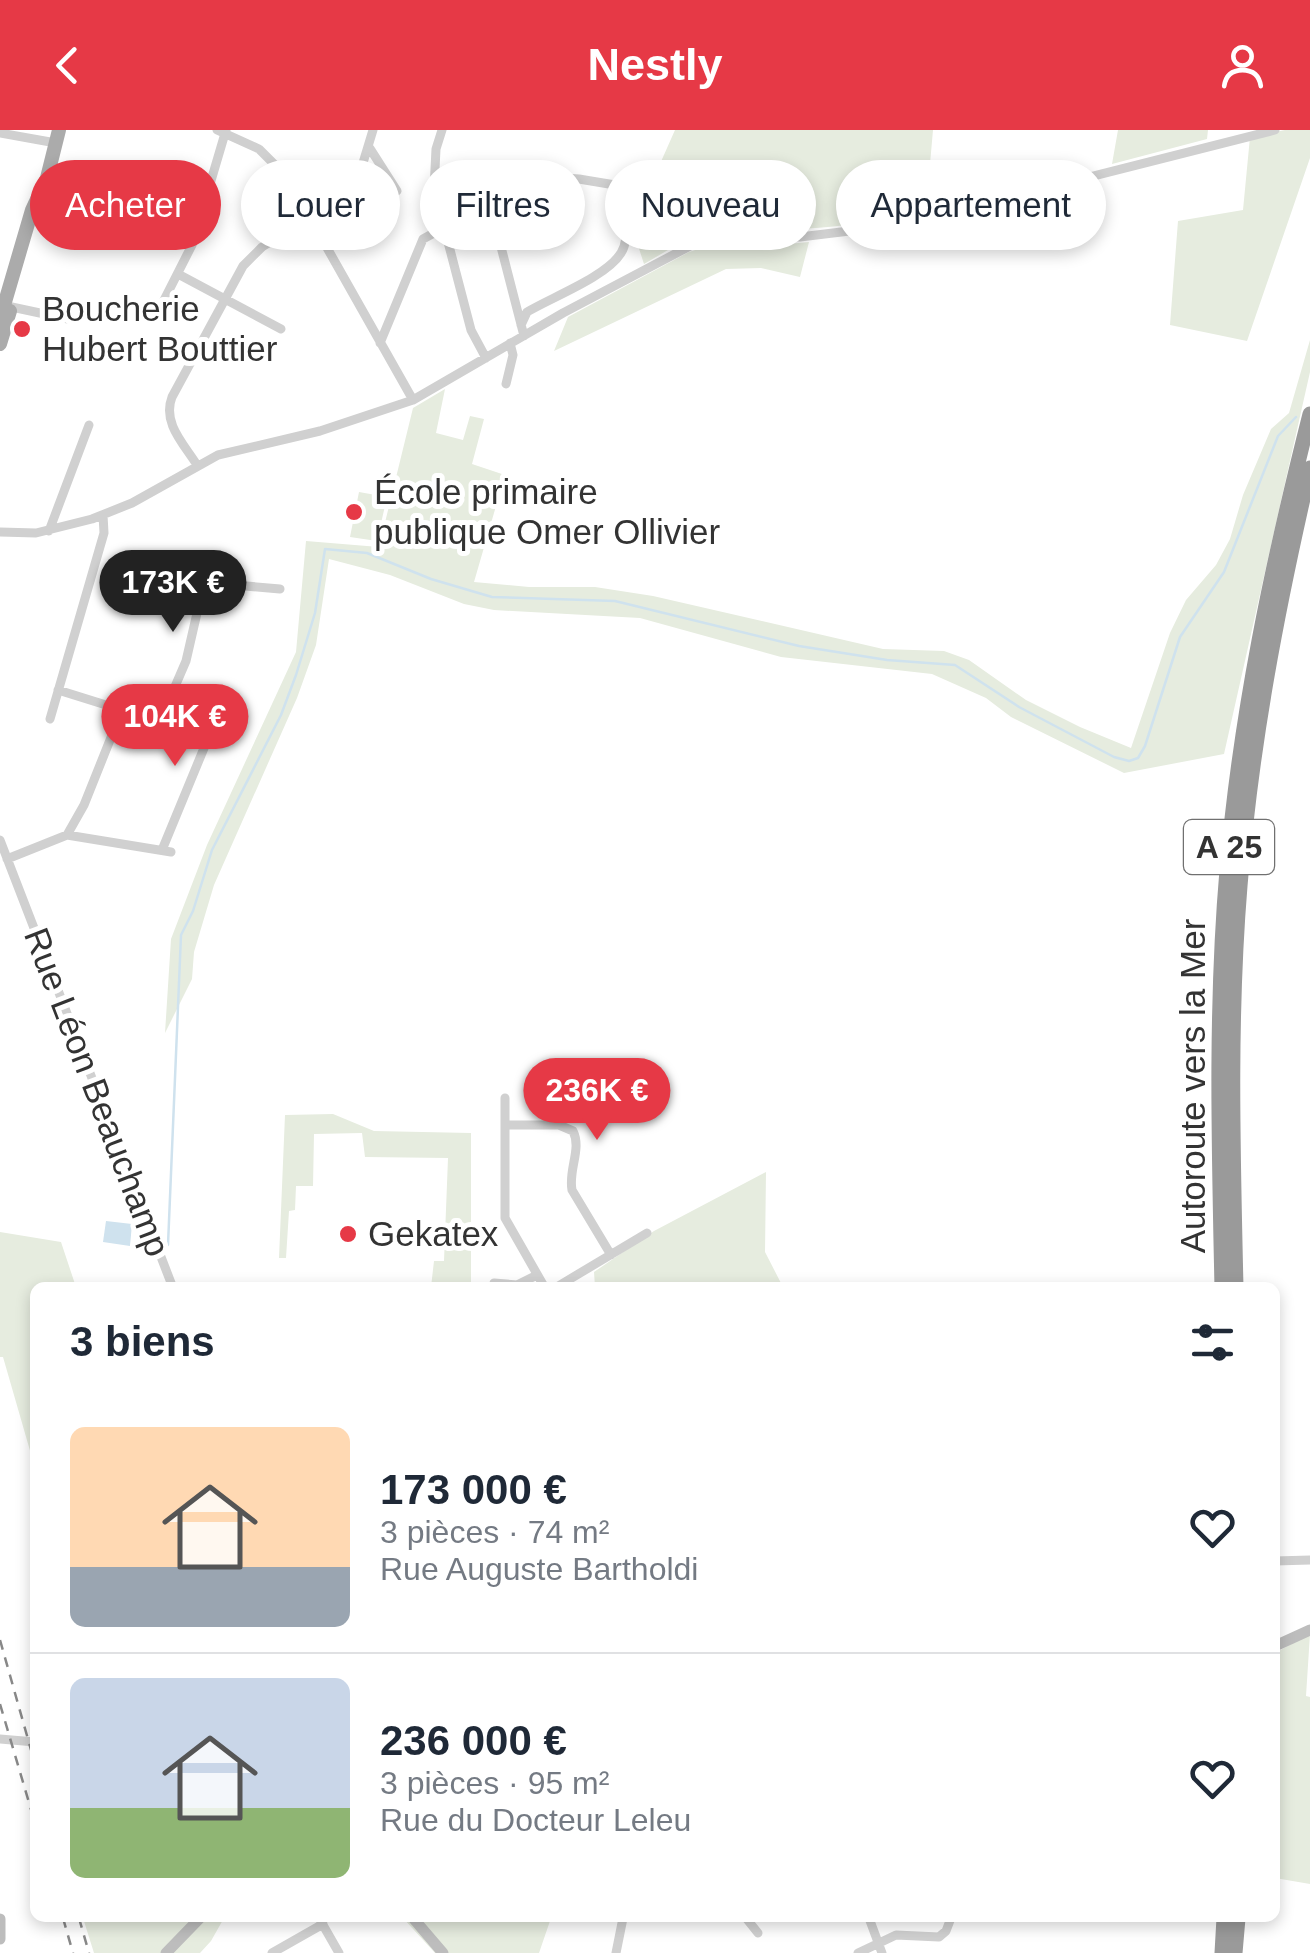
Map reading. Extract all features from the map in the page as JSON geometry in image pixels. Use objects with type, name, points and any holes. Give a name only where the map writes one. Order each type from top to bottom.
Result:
[{"type":"highway","name":"Autoroute vers la Mer","points":[[1222,1282],[1220,992],[1230,844],[1259,638],[1310,414]]},
{"type":"highway","name":"A 25","points":[[1236,1282],[1232,1081],[1240,883],[1249,790],[1270,654],[1310,468]]},
{"type":"highway","points":[[1222,1953],[1224,1922]]},
{"type":"highway","points":[[1235,1953],[1238,1922]]},
{"type":"main road","points":[[0,344],[5,283],[26,233],[54,136]]},
{"type":"main road","points":[[5,310],[25,262],[26,233]]},
{"type":"main road","points":[[1280,1644],[1310,1630]]},
{"type":"main road","points":[[0,1919],[0,1939]]},
{"type":"main road","points":[[166,1953],[196,1922]]},
{"type":"main road","points":[[416,1922],[443,1953]]},
{"type":"street","points":[[363,160],[373,130]]},
{"type":"street","points":[[435,160],[442,130]]},
{"type":"street","points":[[0,532],[29,534],[102,516],[233,450],[320,431],[413,400],[510,344],[522,330],[716,234],[742,232],[800,238],[866,229],[983,204],[1275,130]]},
{"type":"street","points":[[160,308],[192,245],[223,131],[250,143],[271,160]]},
{"type":"street","points":[[0,133],[54,136]]},
{"type":"street","points":[[368,146],[377,160]]},
{"type":"street","points":[[508,174],[579,178],[615,185],[623,196],[625,209],[622,252],[606,268],[527,312],[522,330],[492,212],[503,177],[508,174]]},
{"type":"street","points":[[380,343],[420,246]]},
{"type":"street","points":[[197,465],[172,426],[168,407],[225,298],[251,256],[260,250]]},
{"type":"street","points":[[329,250],[413,400]]},
{"type":"street","points":[[449,250],[471,330],[486,358]]},
{"type":"street","points":[[178,274],[281,330]]},
{"type":"street","points":[[5,310],[68,319]]},
{"type":"street","points":[[506,384],[513,355],[510,344]]},
{"type":"street","points":[[48,531],[89,425]]},
{"type":"street","points":[[50,719],[104,533],[102,516]]},
{"type":"street","points":[[58,690],[160,719],[188,657],[205,586],[212,583],[280,589]]},
{"type":"street","points":[[7,859],[67,836],[166,851],[216,723],[212,711],[173,695]]},
{"type":"street","points":[[67,836],[84,805],[122,710]]},
{"type":"street","name":"Rue Léon Beauchamp","points":[[0,840],[171,1282]]},
{"type":"street","points":[[506,1098],[505,1218],[541,1282]]},
{"type":"street","points":[[505,1125],[559,1125],[573,1130],[577,1141],[570,1178],[572,1190],[611,1255]]},
{"type":"street","points":[[565,1282],[647,1233]]},
{"type":"street","points":[[523,1282],[537,1275]]},
{"type":"street","points":[[1280,1561],[1310,1560]]},
{"type":"street","points":[[0,1740],[30,1742]]},
{"type":"street","points":[[272,1953],[319,1922]]},
{"type":"street","points":[[322,1922],[339,1953]]},
{"type":"street","points":[[616,1953],[621,1922]]},
{"type":"street","points":[[749,1922],[758,1933]]},
{"type":"street","points":[[872,1922],[882,1953]]},
{"type":"street","points":[[858,1953],[903,1934],[939,1937],[949,1922]]},
{"type":"shaded area","points":[[675,130],[933,130],[930,160],[836,160],[836,226],[816,228],[816,160],[662,160]]},
{"type":"shaded area","points":[[1118,130],[1208,130],[1207,139],[1112,164]]},
{"type":"shaded area","points":[[1310,130],[1310,158],[1247,341],[1170,325],[1178,221],[1243,210],[1250,137]]},
{"type":"shaded area","points":[[639,250],[668,250],[644,264]]},
{"type":"shaded area","points":[[807,250],[800,277],[761,268],[726,269],[554,351],[568,317],[689,252]]},
{"type":"shaded area","points":[[1310,340],[1310,372],[1224,754],[1124,773],[1011,717],[986,698],[932,674],[781,657],[640,618],[494,610],[464,604],[390,575],[329,559],[316,645],[297,698],[214,885],[194,952],[192,979],[165,1033],[171,939],[207,845],[296,652],[306,541],[379,547],[413,408],[445,389],[436,433],[463,440],[470,416],[484,419],[472,464],[505,475],[474,582],[595,587],[653,596],[883,649],[944,651],[969,660],[1026,700],[1131,748],[1170,633],[1186,600],[1216,565],[1230,539],[1243,495],[1271,429],[1289,413]]},
{"type":"shaded area","points":[[359,492],[387,497],[377,541],[350,537]]},
{"type":"shaded area","points":[[333,1114],[374,1131],[471,1133],[471,1282],[432,1282],[434,1261],[444,1261],[448,1158],[365,1157],[362,1133],[314,1134],[313,1186],[296,1186],[295,1210],[289,1211],[286,1258],[279,1258],[285,1115]]},
{"type":"shaded area","points":[[766,1172],[765,1252],[780,1282],[595,1282],[594,1272],[654,1231]]},
{"type":"shaded area","points":[[0,1232],[61,1242],[74,1282],[30,1282],[30,1451],[0,1357]]},
{"type":"shaded area","points":[[1310,1634],[1306,1696],[1310,1697],[1310,1884],[1280,1879],[1280,1650]]},
{"type":"shaded area","points":[[84,1922],[222,1922],[200,1953],[94,1953]]},
{"type":"shaded area","points":[[407,1922],[550,1922],[539,1953],[435,1953]]},
{"type":"water","points":[[106,1221],[132,1224],[130,1246],[103,1242]]},
{"type":"waterway","points":[[168,1245],[181,935],[193,911],[212,850],[281,715],[296,675],[315,613],[325,549],[367,553],[431,579],[492,597],[615,601],[799,646],[887,660],[955,665],[1019,707],[1114,757],[1129,761],[1138,758],[1145,746],[1180,637],[1224,572],[1278,436],[1296,417]]},
{"type":"railway","points":[[0,1640],[30,1746]]},
{"type":"railway","points":[[0,1704],[30,1806]]},
{"type":"railway","points":[[64,1922],[73,1953]]},
{"type":"railway","points":[[80,1922],[89,1953]]},
{"type":"place","name":"Boucherie Hubert Bouttier","points":[[22,329]]},
{"type":"place","name":"École primaire publique Omer Ollivier","points":[[354,512]]},
{"type":"place","name":"Gekatex","points":[[348,1234]]}]
